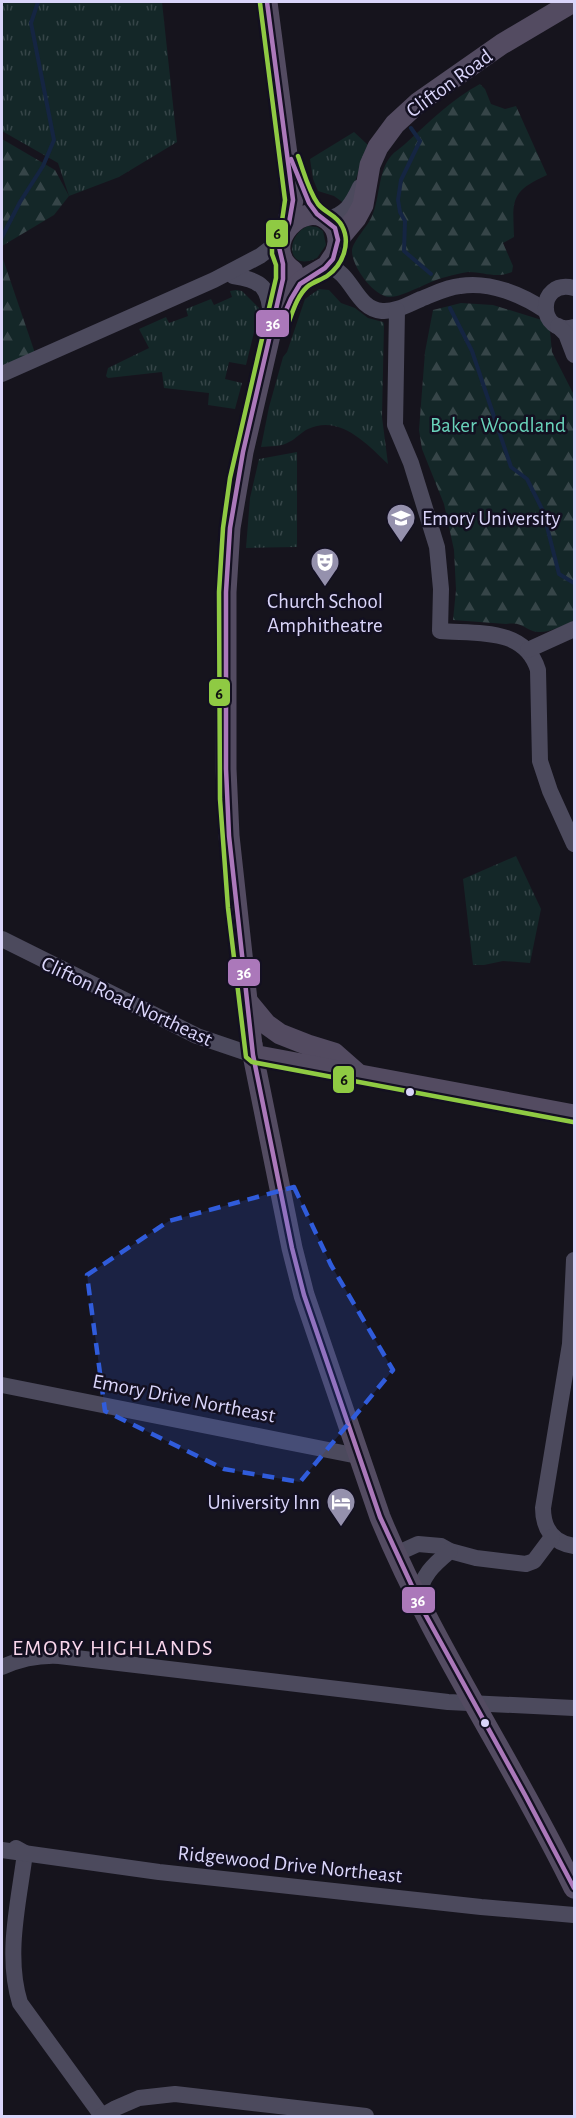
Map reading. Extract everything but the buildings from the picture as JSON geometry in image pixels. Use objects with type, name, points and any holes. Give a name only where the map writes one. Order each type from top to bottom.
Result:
[{"type":"main road","points":[[267,2],[293,200],[292,211],[279,252],[283,264],[283,279],[233,502],[227,560],[226,772],[229,836],[253,1055],[288,1230],[303,1292],[380,1516],[396,1554],[447,1655],[476,1704],[574,1888]]},
{"type":"main road","points":[[264,360],[293,293],[303,280],[321,270],[335,254],[339,243],[335,228],[322,217],[298,181],[287,147]]},
{"type":"main road","points":[[283,235],[300,217],[310,214],[322,217]]},
{"type":"main road","points":[[283,264],[296,273],[321,270]]},
{"type":"main road","points":[[247,1000],[266,1024],[280,1034],[334,1053],[359,1075]]},
{"type":"main road","points":[[253,1055],[411,1085]]},
{"type":"main road","points":[[280,1060],[569,1114]]},
{"type":"street","points":[[322,217],[340,215],[348,210],[387,133],[419,102],[566,5]]},
{"type":"street","points":[[339,243],[343,233],[356,218],[363,205],[370,165]]},
{"type":"street","points":[[2,374],[214,280],[260,256],[283,235]]},
{"type":"street","points":[[214,280],[262,266],[283,264]]},
{"type":"street","points":[[321,270],[341,273],[363,303],[382,311],[397,309],[461,285],[478,285],[524,297],[546,312],[552,322],[569,327],[566,334],[573,352]]},
{"type":"street","points":[[233,276],[253,280],[263,285],[268,294],[271,327]]},
{"type":"street","points":[[546,312],[547,301],[553,291],[564,286],[574,288]]},
{"type":"street","points":[[397,309],[395,425],[411,463],[437,547],[441,589],[440,631],[510,638],[528,650],[535,661],[538,670],[539,747],[543,772],[574,844]]},
{"type":"street","points":[[528,650],[567,632]]},
{"type":"street","name":"Clifton Road Northeast","points":[[2,939],[198,1036],[253,1055]]},
{"type":"street","points":[[574,1260],[570,1344],[543,1508],[543,1518],[552,1537],[559,1542],[574,1546]]},
{"type":"street","name":"Emory Drive Northeast","points":[[2,1385],[358,1456]]},
{"type":"street","points":[[396,1554],[418,1544],[441,1546],[450,1551],[476,1558],[526,1564],[534,1561],[552,1537]]},
{"type":"street","points":[[418,1599],[420,1585],[430,1567],[450,1551]]},
{"type":"street","points":[[2,1667],[15,1661],[35,1657],[59,1656],[476,1704],[574,1708]]},
{"type":"street","points":[[2,1840],[25,1853],[13,1956],[16,1990],[20,2003],[102,2116],[139,2098],[175,2094],[366,2116]]},
{"type":"street","name":"Ridgewood Drive Northeast","points":[[2,1850],[159,1872],[574,1915]]},
{"type":"highlighted area","points":[[294,1187],[331,1265],[393,1370],[300,1482],[224,1469],[105,1411],[87,1275],[169,1221]]},
{"type":"green space","points":[[2,2],[162,2],[177,142],[119,177],[69,196],[58,163],[2,131]]},
{"type":"green space","points":[[480,84],[485,89],[491,104],[505,109],[516,106],[547,175],[526,187],[516,199],[513,215],[514,237],[503,243],[513,266],[512,272],[496,275],[462,273],[396,296],[384,296],[371,287],[360,273],[352,251],[372,216],[387,162],[394,153],[441,112]]},
{"type":"green space","points":[[354,132],[368,145],[345,204],[334,196],[318,191],[313,179],[310,159]]},
{"type":"green space","points":[[2,139],[55,170],[69,196],[54,215],[2,246]]},
{"type":"green space","points":[[308,226],[317,227],[323,231],[326,245],[317,258],[299,261],[294,257],[293,244],[295,237]]},
{"type":"green space","points":[[2,256],[37,359],[2,372]]},
{"type":"green space","points":[[319,289],[329,290],[341,303],[384,324],[382,417],[388,464],[352,433],[331,425],[320,425],[308,429],[283,445],[261,447],[283,357],[287,352],[305,299]]},
{"type":"green space","points":[[230,291],[242,291],[259,308],[259,312],[246,365],[229,362],[225,379],[242,383],[235,409],[208,405],[209,393],[164,388],[162,372],[108,378],[106,376],[108,368],[149,348],[139,329],[166,317],[169,323],[188,316],[186,309],[211,299],[214,305],[232,297]]},
{"type":"green space","name":"Baker Woodland","points":[[461,303],[493,305],[545,321],[550,331],[552,352],[574,395],[574,621],[552,630],[538,632],[512,623],[453,620],[456,590],[454,550],[444,504],[422,449],[419,430],[425,352],[433,310]]},
{"type":"green space","points":[[297,452],[297,547],[246,548],[250,498],[259,459]]},
{"type":"green space","points":[[516,856],[541,909],[530,963],[503,961],[473,965],[463,879]]},
{"type":"waterway","points":[[2,237],[20,202],[43,166],[54,140],[31,23],[38,2]]},
{"type":"waterway","points":[[411,128],[420,141],[401,180],[398,200],[400,212],[405,221],[404,251],[431,274]]},
{"type":"waterway","points":[[450,308],[472,351],[511,467],[527,479],[543,511],[559,574],[574,583]]},
{"type":"transit line","name":"36","points":[[267,2],[293,200],[289,223],[279,247],[283,264],[283,279],[243,452],[230,528],[226,592],[226,769],[229,836],[253,1055],[292,1248],[304,1295],[380,1517],[424,1612],[574,1888]]},
{"type":"transit line","name":"6","points":[[260,3],[285,200],[282,221],[272,246],[276,278],[230,478],[223,528],[219,592],[220,799],[228,908],[246,1057],[252,1062],[573,1122]]},
{"type":"transit line","name":"6","points":[[286,329],[303,291],[337,266],[344,253],[346,239],[337,219],[321,207],[315,199],[298,156]]},
{"type":"transit line","name":"36","points":[[279,326],[300,284],[325,268],[333,259],[338,240],[335,228],[317,214],[309,203],[291,159]]},
{"type":"place","name":"Emory University","points":[[401,544]]},
{"type":"place","name":"Church School Amphitheatre","points":[[325,588]]},
{"type":"place","name":"University Inn","points":[[341,1528]]},
{"type":"district","name":"EMORY HIGHLANDS","points":[[113,1647]]}]
